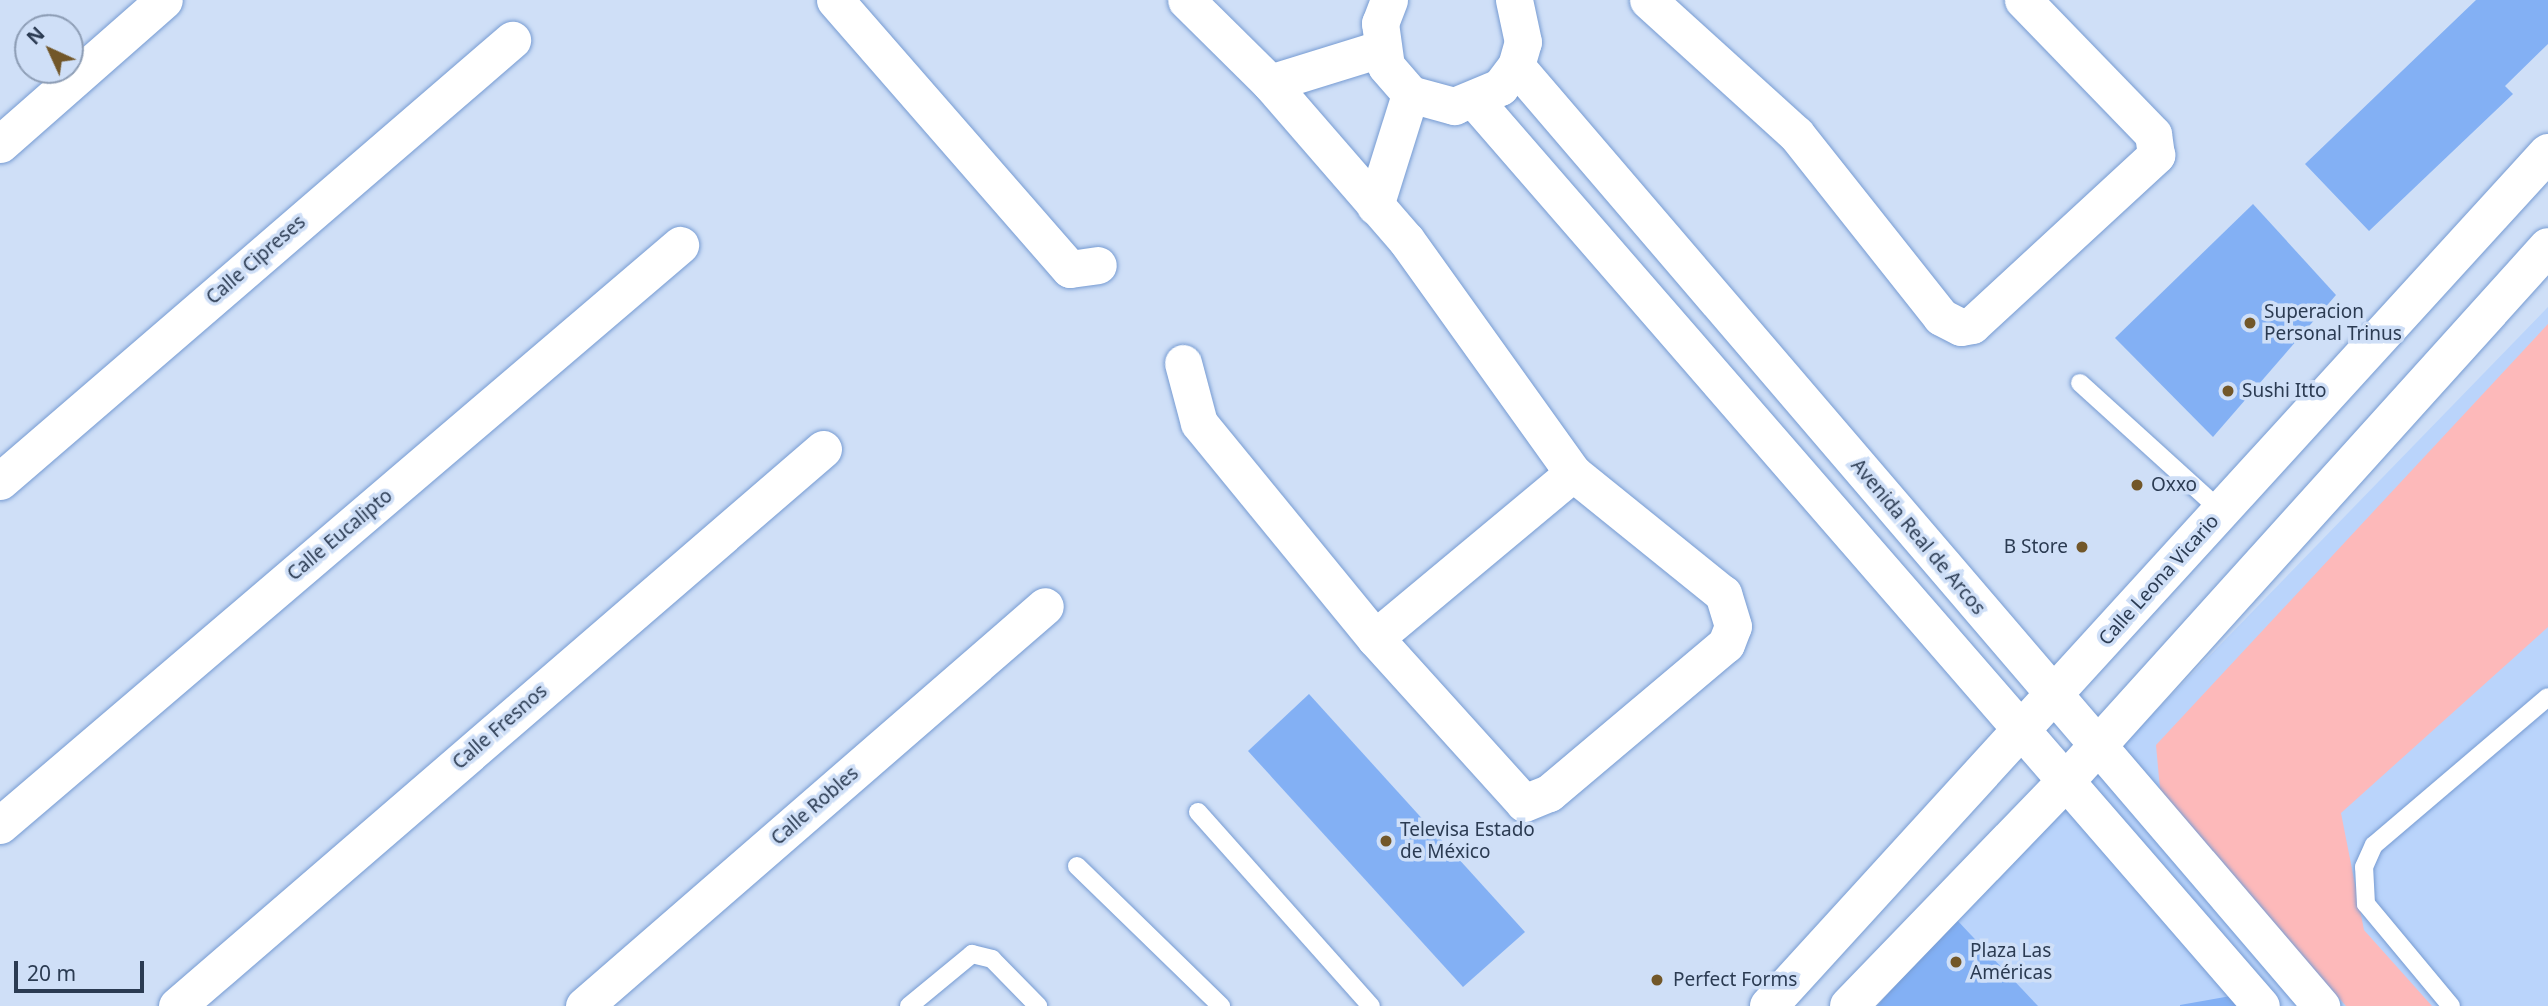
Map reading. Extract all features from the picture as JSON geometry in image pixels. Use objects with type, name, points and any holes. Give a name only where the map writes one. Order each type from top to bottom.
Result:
[{"type":"main road","name":"Calle Leona Vicario","points":[[1769,1006],[2024,730],[2548,153]]},
{"type":"main road","points":[[1849,1006],[2096,749],[2548,247]]},
{"type":"street","points":[[0,144],[164,0]]},
{"type":"street","points":[[835,0],[1070,269],[1098,265]]},
{"type":"street","points":[[1183,363],[1199,423],[1375,638],[1511,794],[1534,803],[1549,793],[1726,644],[1733,626],[1723,594],[1573,473],[1482,338],[1375,206],[1270,83],[1186,0]]},
{"type":"street","points":[[1389,0],[1380,49],[1410,93],[1431,104],[1476,102],[1500,88],[1516,66],[1523,42],[1514,0]]},
{"type":"street","points":[[1648,0],[1796,134],[1941,317],[1961,327],[1972,325],[2156,155],[2153,134],[2023,0]]},
{"type":"street","name":"Calle Cipreses","points":[[0,481],[512,40]]},
{"type":"street","points":[[1270,83],[1380,49]]},
{"type":"street","name":"Avenida Real de Arcos","points":[[1516,66],[2054,696],[2096,749],[2321,1006]]},
{"type":"street","points":[[1375,206],[1410,93]]},
{"type":"street","points":[[1476,102],[2261,1006]]},
{"type":"street","name":"Calle Eucalipto","points":[[0,825],[680,245]]},
{"type":"street","name":"Calle Fresnos","points":[[177,1006],[823,449]]},
{"type":"street","points":[[1375,638],[1573,473]]},
{"type":"street","name":"Calle Robles","points":[[584,1006],[1045,606]]},
{"type":"lane","points":[[2080,383],[2221,511]]},
{"type":"lane","points":[[2451,1006],[2367,904],[2364,867],[2374,845],[2548,697]]},
{"type":"lane","points":[[1198,812],[1371,1006]]},
{"type":"lane","points":[[1077,866],[1221,1006]]},
{"type":"lane","points":[[909,1006],[972,954],[992,960],[1038,1006]]},
{"type":"shaded area","points":[[2548,307],[2548,1006],[1877,1006],[1955,918]]},
{"type":"shaded area","points":[[2548,324],[2548,627],[2341,813],[2364,930],[2432,1006],[2346,1006],[2161,800],[2156,745]]},
{"type":"building","points":[[2476,0],[2548,0],[2548,44],[2505,86],[2513,94],[2369,231],[2305,164]]},
{"type":"building","points":[[2253,204],[2336,295],[2213,437],[2115,338]]},
{"type":"building","name":"Televisa Estado de México","points":[[1309,694],[1525,932],[1463,987],[1248,751]]},
{"type":"building","name":"Plaza Las Américas","points":[[1955,918],[2038,1006],[1877,1006]]},
{"type":"building","points":[[2242,994],[2251,1006],[2180,1006],[2180,1005]]},
{"type":"place","name":"Superacion Personal Trinus","points":[[2250,323]]},
{"type":"place","name":"Sushi Itto","points":[[2228,391]]},
{"type":"place","name":"Oxxo","points":[[2137,485]]},
{"type":"place","name":"B Store","points":[[2082,547]]},
{"type":"place","name":"Televisa Estado de México","points":[[1386,841]]},
{"type":"place","name":"Plaza Las Américas","points":[[1956,962]]},
{"type":"place","name":"Perfect Forms","points":[[1657,980]]}]
